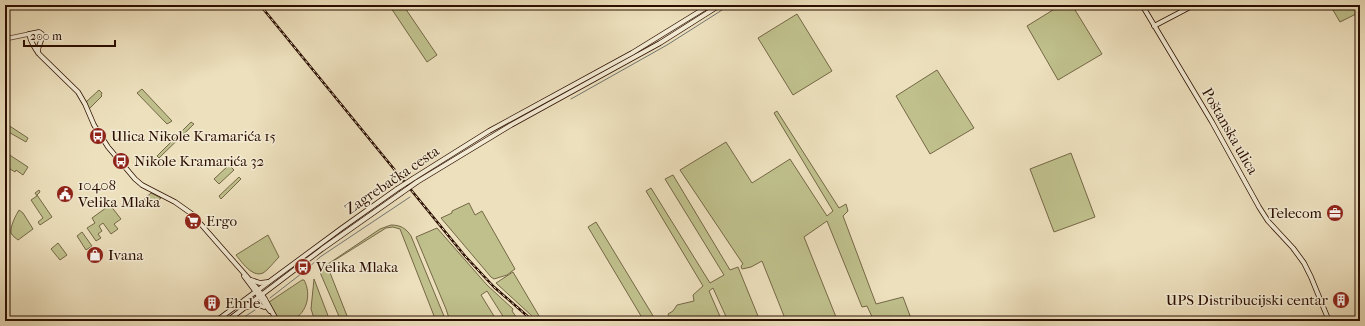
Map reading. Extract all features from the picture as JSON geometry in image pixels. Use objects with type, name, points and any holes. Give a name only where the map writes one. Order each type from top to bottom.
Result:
[{"type":"main road","name":"Zagrebačka cesta","points":[[216,321],[342,228],[414,178],[500,125],[645,46],[710,5]]},
{"type":"main road","name":"Zagrebačka cesta","points":[[227,321],[346,232],[417,182],[498,133],[660,43],[720,5]]},
{"type":"main road","name":"Poštanska ulica","points":[[1142,5],[1212,122],[1261,210],[1268,221],[1293,248],[1304,263],[1329,321]]},
{"type":"main road","points":[[1154,26],[1194,5]]},
{"type":"main road","points":[[38,53],[42,38],[41,33],[38,32],[29,34],[38,53],[78,92],[85,104],[91,120],[111,152],[142,185],[180,205],[192,214],[242,272],[277,321]]},
{"type":"main road","points":[[242,272],[249,278],[260,283],[270,282]]},
{"type":"main road","points":[[249,278],[257,292]]},
{"type":"main road","points":[[260,296],[266,307],[272,312]]},
{"type":"main road","points":[[246,307],[256,304],[266,307]]},
{"type":"street","points":[[5,39],[29,34]]},
{"type":"green space","points":[[389,5],[403,5],[437,55],[427,62]]},
{"type":"green space","points":[[1061,5],[1072,5],[1102,54],[1058,80],[1027,26]]},
{"type":"green space","points":[[1330,5],[1360,5],[1360,12],[1340,22]]},
{"type":"green space","points":[[797,14],[832,71],[793,95],[758,38]]},
{"type":"green space","points":[[937,70],[974,128],[930,154],[896,96]]},
{"type":"green space","points":[[142,89],[172,121],[167,124],[137,93]]},
{"type":"green space","points":[[99,90],[102,93],[102,96],[89,109],[86,102]]},
{"type":"green space","points":[[777,111],[839,208],[846,204],[848,211],[843,216],[876,304],[903,297],[912,321],[874,321],[867,306],[862,307],[827,221],[804,237],[836,317],[825,321],[786,321],[762,261],[751,267],[742,269],[741,266],[743,264],[680,170],[726,142],[752,183],[790,159],[827,216],[833,211],[774,113]]},
{"type":"green space","points":[[191,122],[194,124],[159,158],[157,156]]},
{"type":"green space","points":[[5,123],[28,138],[26,142],[5,130]]},
{"type":"green space","points":[[5,152],[28,167],[23,175],[16,170],[15,172],[5,166]]},
{"type":"green space","points":[[1071,153],[1095,217],[1054,232],[1030,169]]},
{"type":"green space","points":[[229,165],[234,170],[219,184],[214,179]]},
{"type":"green space","points":[[673,175],[730,270],[738,267],[760,321],[728,321],[713,288],[709,291],[722,321],[671,321],[668,314],[673,311],[677,305],[694,301],[693,295],[703,286],[646,191],[651,188],[710,283],[724,275],[665,179]]},
{"type":"green space","points":[[239,177],[241,179],[221,199],[219,196]]},
{"type":"green space","points":[[39,190],[40,192],[37,195],[52,217],[40,225],[38,222],[43,218],[31,200],[37,196],[35,193]]},
{"type":"green space","points":[[151,193],[161,198],[152,206],[149,201],[146,202],[144,199]]},
{"type":"green space","points":[[469,203],[475,215],[482,211],[515,269],[507,275],[494,279],[491,277],[441,218]]},
{"type":"green space","points":[[110,205],[121,219],[114,224],[118,229],[111,234],[103,223],[99,226],[102,231],[98,234],[101,238],[96,241],[87,228],[95,223],[92,218]]},
{"type":"green space","points":[[19,210],[23,213],[33,229],[18,240],[11,233],[11,227]]},
{"type":"green space","points":[[596,222],[655,321],[644,321],[588,227]]},
{"type":"green space","points":[[391,225],[402,228],[411,236],[446,321],[436,321],[400,229],[393,227],[386,228],[327,265],[349,321],[341,321],[319,270],[380,229]]},
{"type":"green space","points":[[437,228],[487,285],[513,309],[512,311],[519,321],[506,321],[487,291],[481,295],[497,321],[450,321],[416,237]]},
{"type":"green space","points":[[82,232],[92,246],[86,250],[77,236]]},
{"type":"green space","points":[[268,235],[279,257],[263,273],[255,273],[247,268],[236,255]]},
{"type":"green space","points":[[58,243],[67,255],[60,260],[51,249]]},
{"type":"green space","points":[[513,272],[542,321],[538,321],[533,317],[496,283]]},
{"type":"green space","points":[[314,279],[330,321],[315,321],[311,309]]},
{"type":"green space","points":[[304,280],[308,292],[308,298],[304,310],[295,318],[288,321],[280,321],[269,302]]},
{"type":"waterway","points":[[571,99],[667,45],[730,5]]},
{"type":"waterway","points":[[270,298],[320,257],[410,197]]},
{"type":"waterway","points":[[238,321],[255,310]]},
{"type":"railway","points":[[260,5],[465,256],[494,287],[533,321]]},
{"type":"place","name":"Ulica Nikole Kramarića 15","points":[[98,136]]},
{"type":"place","name":"Nikole Kramarića 32","points":[[121,161]]},
{"type":"place","name":"10408 Velika Mlaka","points":[[65,194]]},
{"type":"place","name":"Telecom","points":[[1335,213]]},
{"type":"place","name":"Ergo","points":[[193,221]]},
{"type":"place","name":"Ivana","points":[[95,255]]},
{"type":"place","name":"Velika Mlaka","points":[[303,267]]},
{"type":"place","name":"UPS Distribucijski centar","points":[[1341,300]]},
{"type":"place","name":"Ehrle","points":[[212,303]]}]
